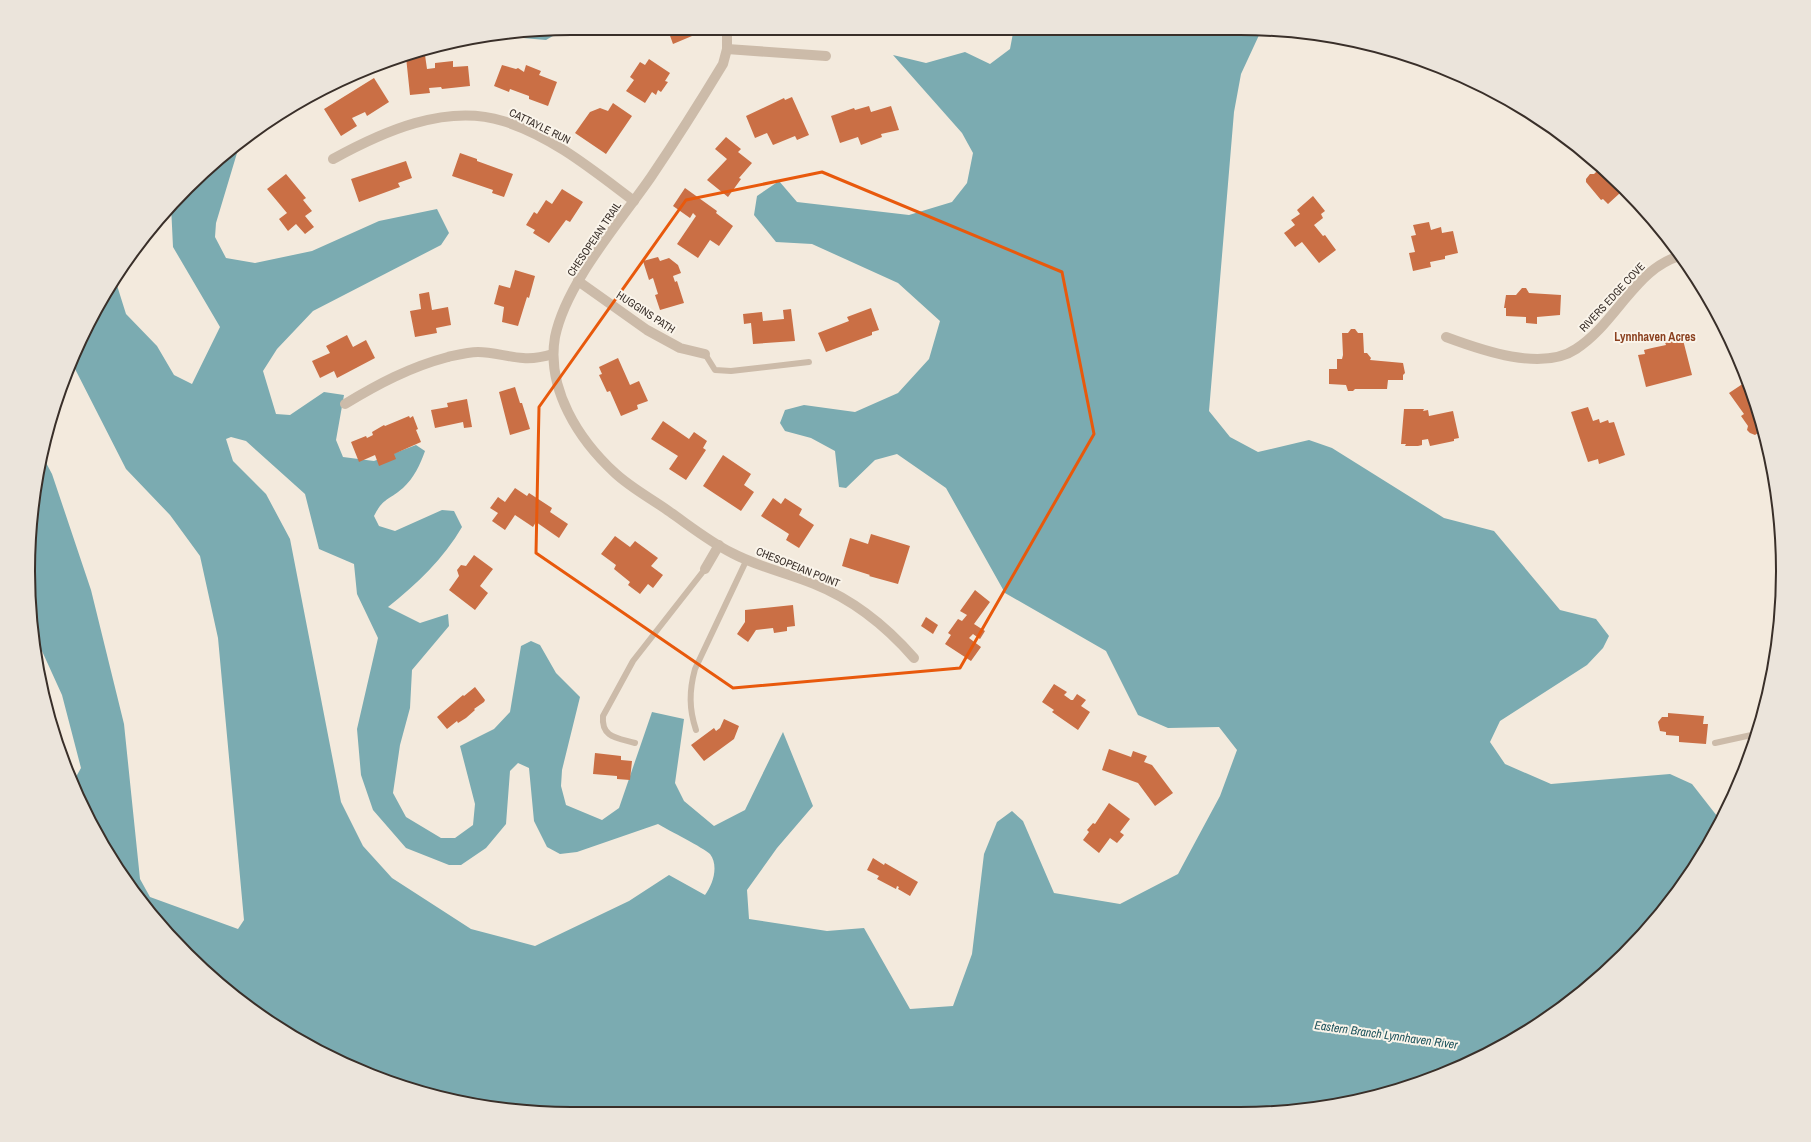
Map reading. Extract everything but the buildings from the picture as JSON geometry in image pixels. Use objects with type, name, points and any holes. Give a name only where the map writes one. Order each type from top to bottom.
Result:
[{"type":"street","name":"CHESOPEIAN TRAIL","points":[[727,35],[727,49],[723,64],[695,110],[578,281],[567,305],[556,336],[553,354],[554,370],[560,391],[574,424],[591,448],[616,474],[719,545],[747,559]]},
{"type":"street","points":[[727,49],[826,56]]},
{"type":"street","name":"CATTAYLE RUN","points":[[333,159],[353,148],[395,131],[434,118],[457,115],[480,116],[503,120],[555,145],[581,161],[634,201]]},
{"type":"street","name":"RIVERS EDGE COVE","points":[[1446,337],[1496,353],[1533,359],[1559,357],[1588,341],[1641,280],[1666,260],[1674,257]]},
{"type":"street","name":"HUGGINS PATH","points":[[578,281],[647,330],[680,348],[705,354]]},
{"type":"street","points":[[345,404],[378,384],[407,370],[456,355],[476,352],[494,352],[524,358],[537,358],[553,354]]},
{"type":"street","points":[[705,569],[719,545]]},
{"type":"street","name":"CHESOPEIAN POINT","points":[[747,559],[816,585],[848,601],[878,622],[900,642],[914,658]]},
{"type":"lane","points":[[705,354],[715,370],[731,371],[809,362]]},
{"type":"lane","points":[[696,730],[692,717],[690,700],[690,686],[695,669],[747,559]]},
{"type":"lane","points":[[635,743],[610,735],[605,731],[602,723],[603,716],[634,661],[705,569]]},
{"type":"lane","points":[[1715,744],[1750,735]]},
{"type":"highlighted area","points":[[822,172],[1062,272],[1094,434],[960,668],[733,688],[536,553],[539,407],[686,200]]},
{"type":"water","points":[[554,35],[546,40],[521,38]]},
{"type":"water","name":"Eastern Branch Lynnhaven River","points":[[1013,35],[1259,36],[1241,74],[1234,112],[1209,411],[1230,437],[1258,452],[1309,440],[1332,448],[1444,518],[1494,531],[1560,610],[1596,619],[1609,636],[1603,648],[1587,665],[1500,721],[1490,742],[1505,764],[1551,784],[1670,774],[1692,784],[1717,816],[1686,869],[1643,924],[1619,950],[1566,996],[1538,1017],[1477,1052],[1412,1079],[1379,1089],[1345,1097],[1275,1106],[571,1107],[536,1106],[501,1102],[466,1097],[432,1089],[399,1079],[334,1052],[273,1017],[218,974],[192,950],[146,897],[125,869],[90,808],[76,776],[81,768],[62,695],[41,649],[36,606],[35,571],[36,536],[46,462],[52,474],[91,590],[124,724],[140,879],[150,897],[238,929],[244,920],[218,638],[200,556],[170,515],[126,469],[75,369],[90,334],[117,286],[126,314],[157,346],[174,375],[192,384],[220,327],[173,247],[171,214],[192,192],[237,152],[216,223],[215,237],[226,258],[255,263],[312,251],[379,221],[437,209],[449,233],[441,245],[313,311],[277,349],[263,371],[276,414],[290,415],[324,392],[344,395],[336,440],[343,457],[374,461],[416,445],[425,451],[419,466],[410,480],[403,488],[383,502],[377,510],[374,516],[379,526],[395,531],[442,510],[454,511],[462,527],[447,549],[429,570],[409,590],[388,607],[420,623],[448,614],[449,626],[412,670],[410,708],[400,745],[393,793],[406,817],[441,838],[455,838],[473,825],[475,804],[460,746],[494,729],[510,712],[521,646],[531,641],[540,645],[556,673],[580,697],[562,770],[561,786],[566,805],[602,820],[619,808],[652,712],[684,719],[675,783],[684,801],[714,826],[745,810],[783,732],[813,806],[777,848],[747,890],[749,919],[827,931],[864,928],[910,1009],[953,1006],[972,954],[984,854],[997,822],[1012,811],[1023,821],[1054,893],[1120,904],[1178,874],[1220,796],[1237,750],[1219,727],[1168,728],[1138,715],[1106,651],[1005,593],[946,488],[897,454],[875,460],[846,488],[839,487],[835,451],[811,438],[785,431],[780,423],[785,410],[804,405],[855,412],[898,393],[929,359],[940,321],[898,283],[812,244],[776,242],[754,215],[757,196],[779,181],[797,202],[909,215],[952,202],[967,183],[973,153],[962,133],[893,55],[926,63],[965,52],[990,64],[1010,49]],"holes":[[[231,437],[246,441],[305,494],[319,549],[354,564],[357,594],[378,638],[357,729],[361,775],[373,810],[406,848],[449,865],[461,865],[486,848],[506,824],[510,771],[518,763],[529,768],[534,821],[547,847],[560,854],[577,852],[658,824],[694,843],[710,854],[714,864],[714,875],[705,895],[669,875],[629,901],[535,946],[471,929],[392,878],[363,846],[341,802],[290,539],[266,494],[233,461],[226,439]]]},
{"type":"district","name":"Lynnhaven Acres","points":[[1655,337]]}]
